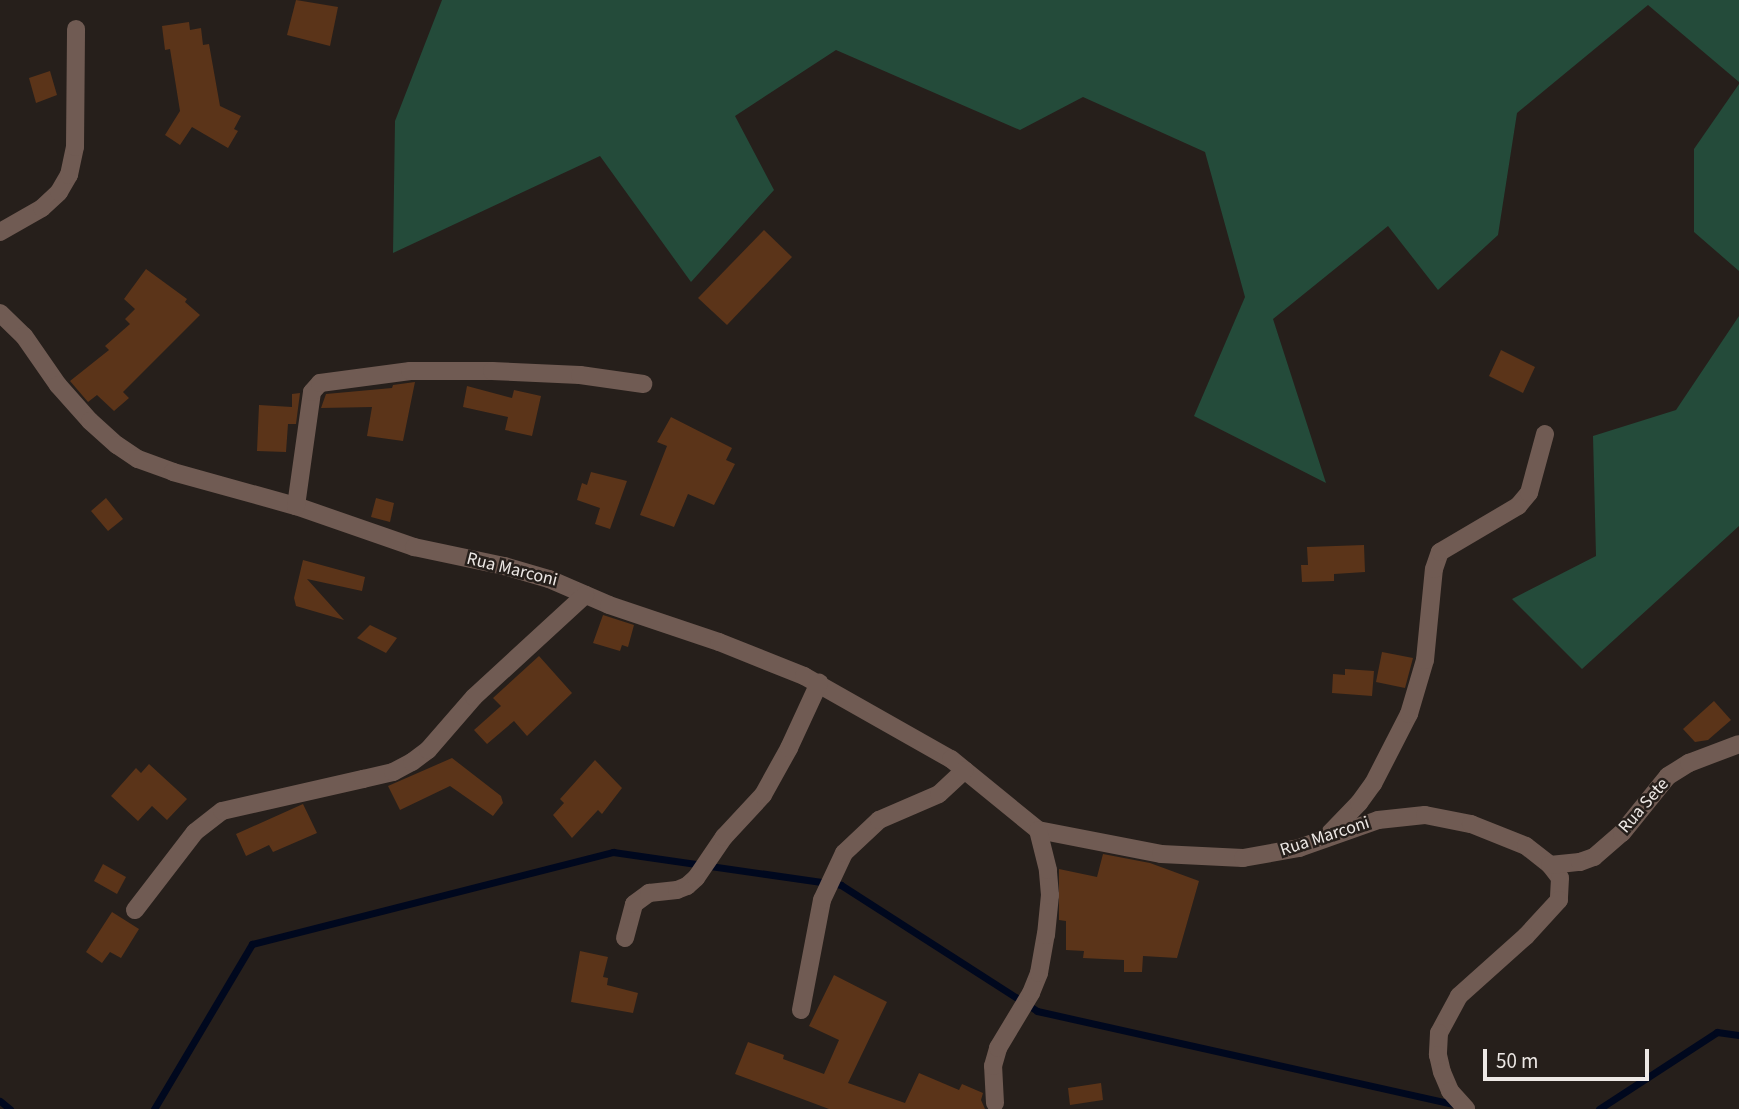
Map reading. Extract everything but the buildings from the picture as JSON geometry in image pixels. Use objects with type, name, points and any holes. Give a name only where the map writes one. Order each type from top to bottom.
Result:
[{"type":"street","points":[[0,232],[42,208],[59,192],[69,175],[75,147],[76,29]]},
{"type":"street","name":"Rua Marconi","points":[[0,313],[24,336],[69,399],[117,445],[138,458],[173,472],[296,506],[414,547],[504,566],[549,579],[585,595],[719,642],[819,683],[922,740],[965,770],[1038,830],[1161,854],[1212,858],[1266,855],[1299,848],[1328,835],[1378,820],[1425,815],[1471,824],[1526,846],[1550,864]]},
{"type":"street","points":[[296,506],[312,392],[320,383],[410,371],[492,371],[580,375],[643,384]]},
{"type":"street","points":[[1328,835],[1373,784],[1409,714],[1425,660],[1434,569],[1440,552],[1518,506],[1529,493],[1545,434]]},
{"type":"street","points":[[135,909],[195,832],[222,811],[393,772],[412,762],[428,750],[474,697],[585,595]]},
{"type":"street","points":[[625,938],[634,904],[649,893],[677,890],[687,886],[696,878],[724,837],[763,795],[789,748],[819,683]]},
{"type":"street","name":"Rua Sete","points":[[1550,864],[1580,862],[1594,857],[1622,833],[1668,776],[1689,763],[1739,744]]},
{"type":"street","points":[[801,1010],[822,900],[844,853],[878,820],[939,794],[965,770]]},
{"type":"street","points":[[995,1103],[993,1066],[998,1048],[1031,993],[1039,973],[1046,934],[1050,895],[1048,870],[1038,830]]},
{"type":"street","points":[[1466,1109],[1450,1091],[1442,1072],[1437,1055],[1439,1033],[1459,996],[1526,936],[1559,900],[1560,878],[1550,864]]},
{"type":"green space","points":[[442,0],[1739,0],[1739,82],[1648,5],[1517,113],[1498,235],[1438,290],[1388,226],[1273,319],[1326,483],[1194,416],[1245,297],[1205,152],[1083,97],[1020,130],[836,50],[735,116],[774,190],[691,282],[600,156],[393,253],[395,121]]},
{"type":"green space","points":[[1739,84],[1739,271],[1694,232],[1694,149]]},
{"type":"green space","points":[[1739,316],[1739,526],[1582,669],[1512,599],[1596,556],[1593,436],[1676,410]]},
{"type":"waterway","points":[[154,1109],[252,944],[613,852],[841,885],[1037,1011],[1456,1105]]},
{"type":"waterway","points":[[1599,1109],[1717,1032],[1739,1035]]},
{"type":"waterway","points":[[0,1101],[10,1109]]}]
